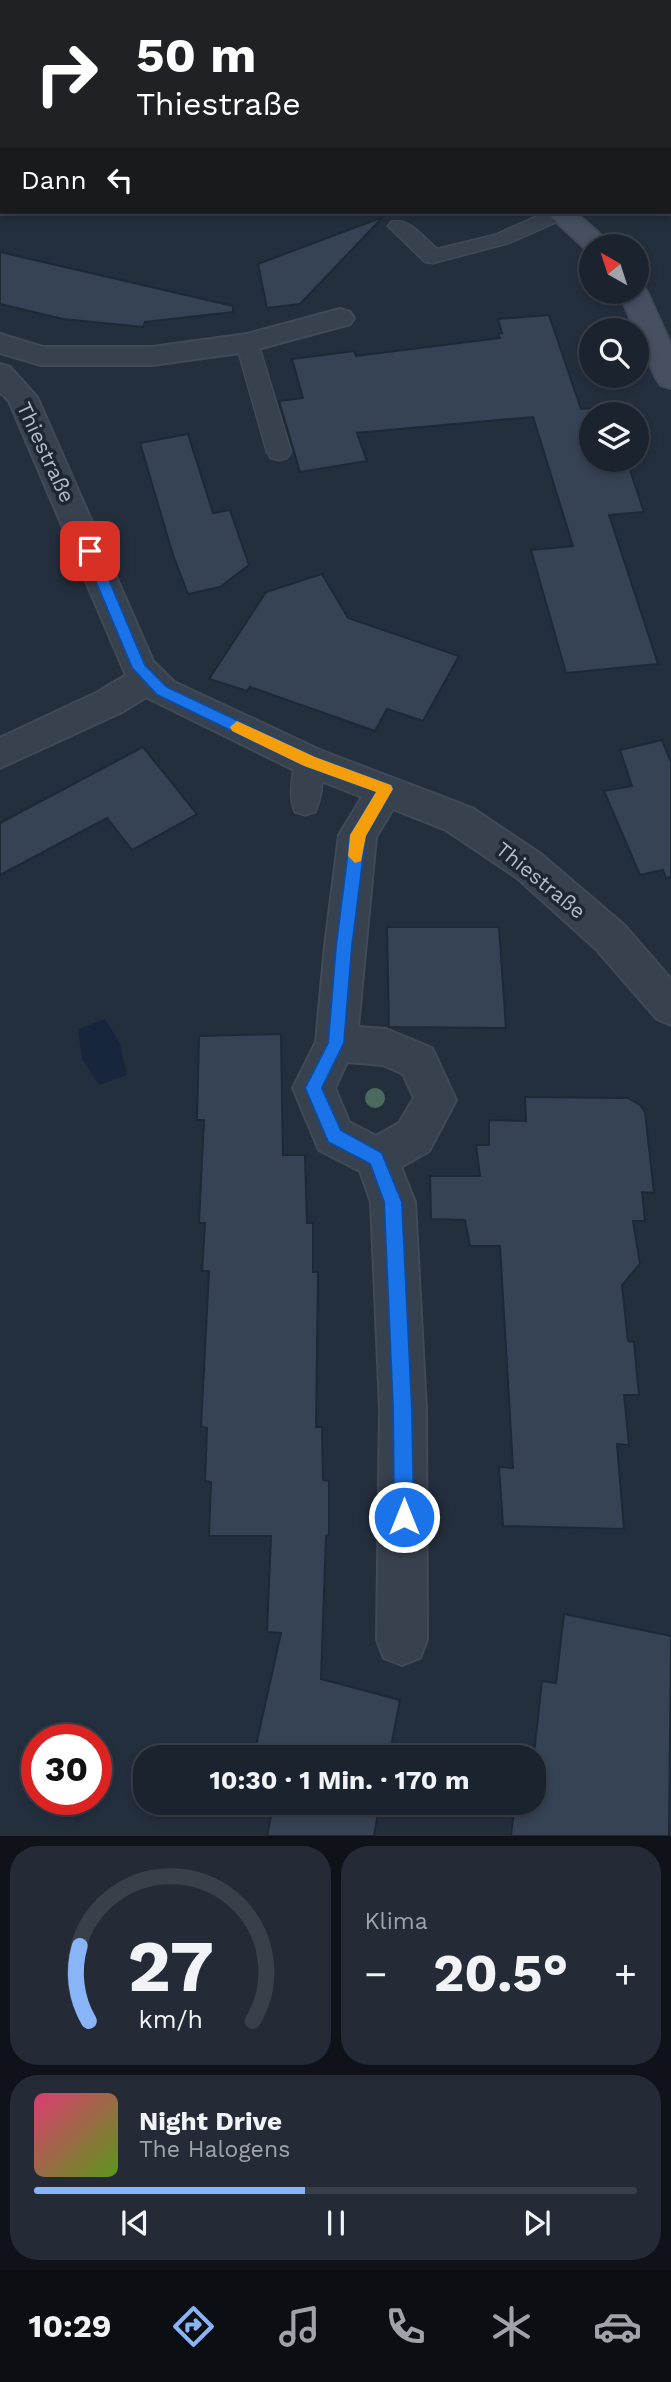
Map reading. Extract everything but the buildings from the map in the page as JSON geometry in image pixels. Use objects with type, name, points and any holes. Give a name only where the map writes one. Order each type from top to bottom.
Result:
[{"type":"main road","points":[[564,214],[586,234]]},
{"type":"main road","points":[[638,304],[671,378]]},
{"type":"street","points":[[0,343],[41,356],[138,356],[247,343],[340,318]]},
{"type":"street","name":"Thiestraße","points":[[0,374],[22,397],[71,503],[139,668],[162,691],[309,761],[459,819],[529,866],[610,937],[671,1007]]},
{"type":"street","points":[[0,754],[110,702],[149,678]]},
{"type":"street","points":[[386,789],[358,835],[344,946],[336,1043],[314,1088],[334,1136],[376,1158],[393,1202],[403,1409],[402,1640]]},
{"type":"street","points":[[336,1043],[386,1047],[418,1061],[435,1100],[414,1138],[376,1158]]},
{"type":"lane","points":[[398,226],[433,257],[502,239],[558,214]]},
{"type":"lane","points":[[247,343],[279,452]]},
{"type":"lane","points":[[305,804],[309,761]]},
{"type":"water","points":[[105,1019],[120,1043],[127,1075],[99,1085],[82,1059],[78,1029]]},
{"type":"slow traffic","points":[[237,727],[309,761],[386,789],[358,835],[355,856]]},
{"type":"route","points":[[90,551],[139,668],[162,691],[309,761],[386,789],[358,835],[344,946],[336,1043],[314,1088],[334,1136],[376,1158],[393,1202],[403,1409],[404,1517]]}]
